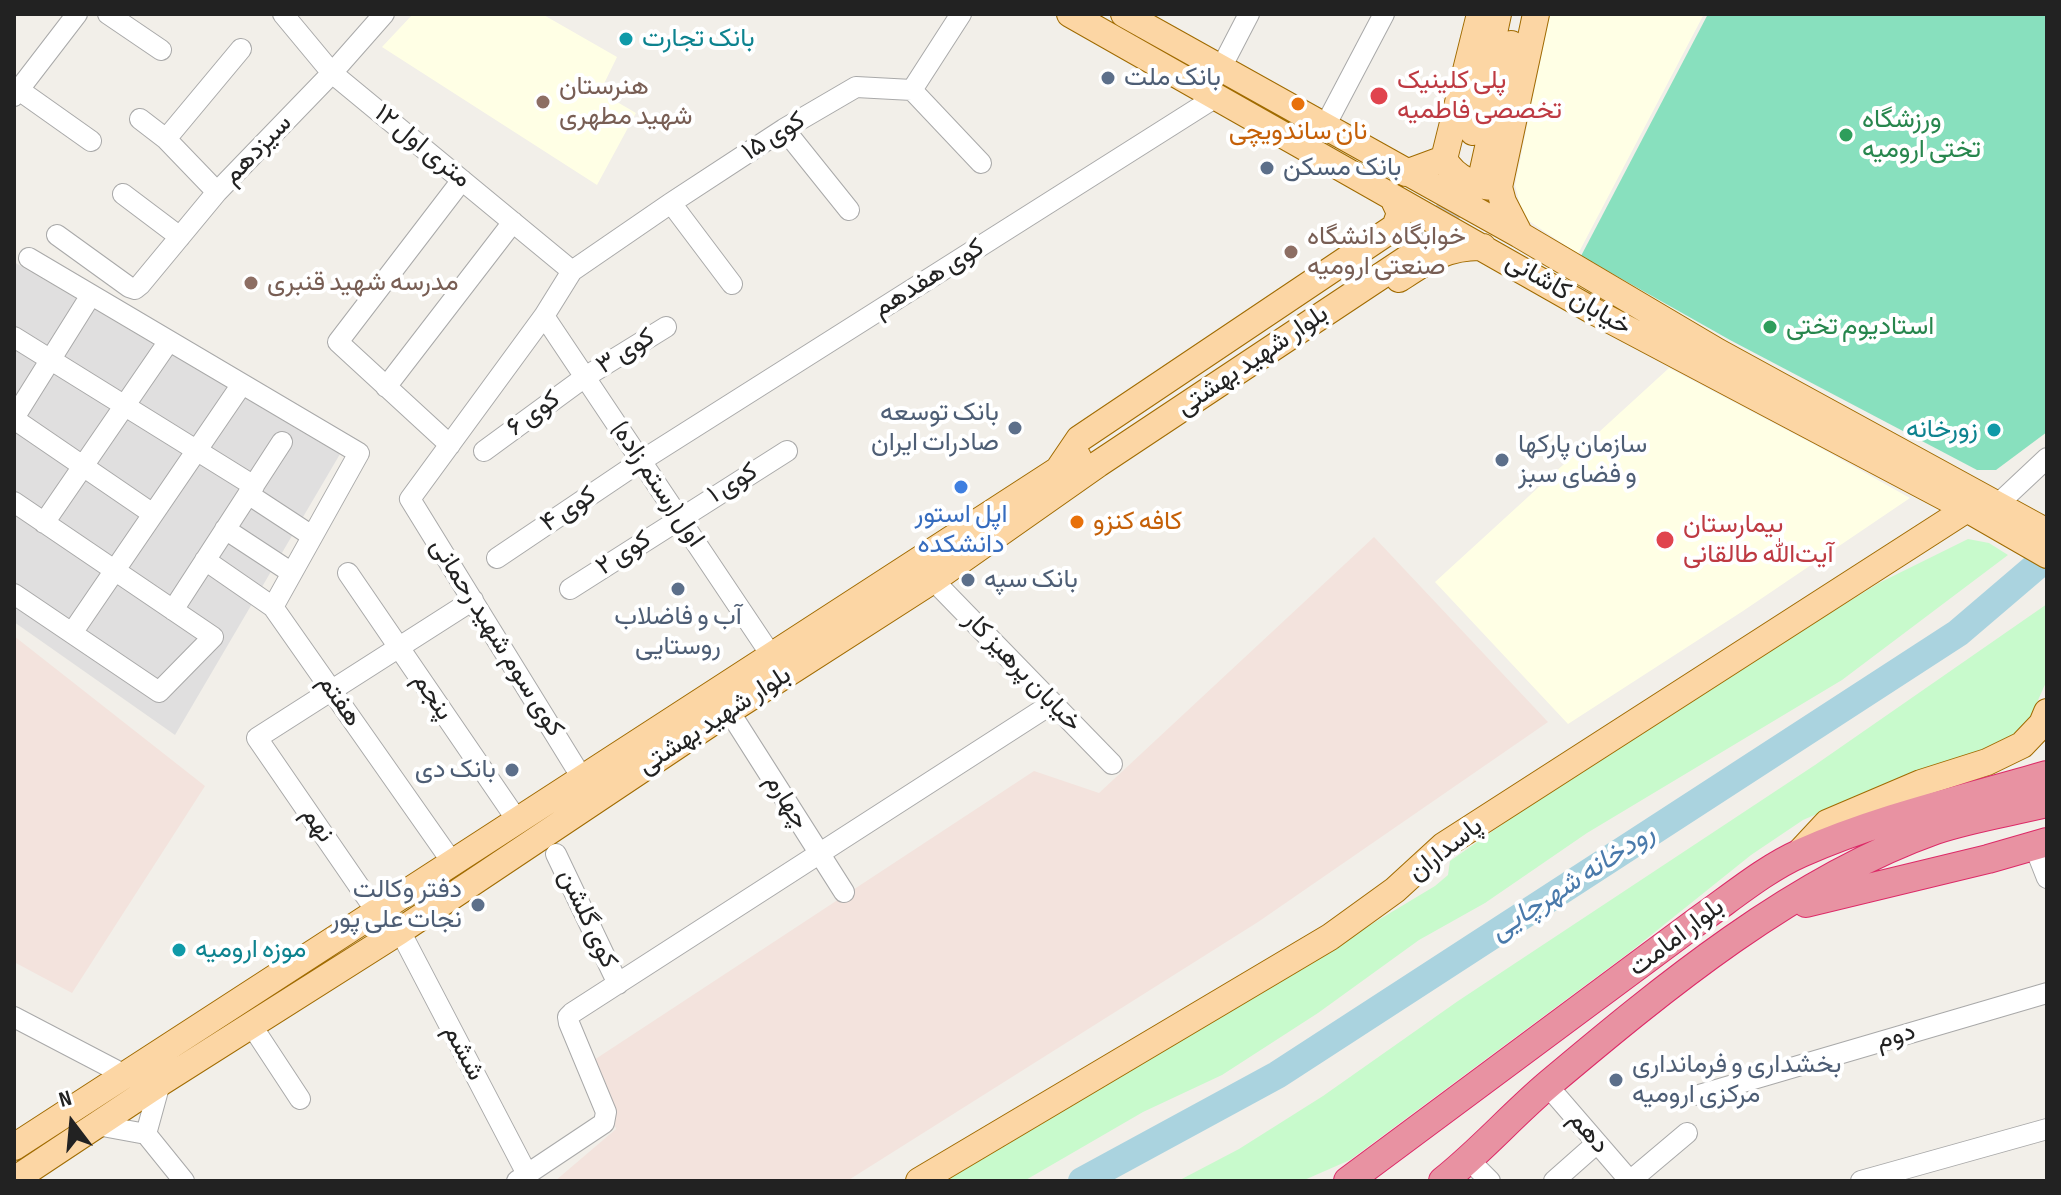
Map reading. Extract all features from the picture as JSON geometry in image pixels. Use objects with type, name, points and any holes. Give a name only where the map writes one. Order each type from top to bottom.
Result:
[{"type":"highway","name":"بلوار امامت","points":[[1348,1181],[1752,882],[1799,853],[1872,827],[2047,775]]},
{"type":"highway","name":"بلوار امامت","points":[[1443,1181],[1547,1085],[1645,1005],[1778,909],[1866,861],[1936,830],[2047,803]]},
{"type":"highway","points":[[1778,909],[1854,893],[2041,843]]},
{"type":"main road","name":"خیابان کاشانی","points":[[1070,14],[1595,312],[1991,512]]},
{"type":"main road","name":"خیابان کاشانی","points":[[1124,14],[1520,235],[1991,512]]},
{"type":"main road","points":[[1480,14],[1473,170],[1503,202],[1520,235]]},
{"type":"main road","points":[[1473,170],[1498,14]]},
{"type":"main road","points":[[1473,170],[1518,14]]},
{"type":"main road","points":[[1473,170],[1536,14]]},
{"type":"main road","points":[[1406,173],[1473,170]]},
{"type":"main road","points":[[1393,198],[1408,247]]},
{"type":"main road","name":"بلوار شهید بهشتی","points":[[14,1147],[771,655],[1061,479],[1408,247],[1439,254],[1462,246],[1483,247]]},
{"type":"main road","name":"بلوار شهید بهشتی","points":[[14,1180],[400,931],[729,711],[933,580],[1061,479]]},
{"type":"main road","points":[[1991,512],[2047,532]]},
{"type":"main road","points":[[1991,512],[2047,555]]},
{"type":"main road","name":"پاسداران","points":[[919,1181],[1330,937],[1395,890],[1443,846],[1991,512]]},
{"type":"main road","points":[[1799,853],[1827,823],[1921,783],[1987,762],[2022,745],[2042,724],[2047,712]]},
{"type":"street","points":[[77,14],[16,93],[91,141]]},
{"type":"street","points":[[108,14],[161,50]]},
{"type":"street","name":"۱۲ متری اول","points":[[283,14],[332,73],[572,271]]},
{"type":"street","name":"سیزدهم","points":[[57,235],[135,289],[217,192],[332,73],[384,14]]},
{"type":"street","points":[[961,14],[912,90],[981,163]]},
{"type":"street","points":[[1221,68],[1249,14]]},
{"type":"street","points":[[1325,126],[1384,14]]},
{"type":"street","points":[[166,139],[241,49]]},
{"type":"street","name":"کوی ۱۵","points":[[572,271],[784,129],[856,87],[912,90]]},
{"type":"street","name":"کوی هفدهم","points":[[641,461],[1216,97]]},
{"type":"street","points":[[140,119],[166,139],[217,192]]},
{"type":"street","points":[[784,129],[849,210]]},
{"type":"street","points":[[462,180],[338,342],[450,445],[544,316],[572,271]]},
{"type":"street","points":[[123,194],[180,237]]},
{"type":"street","points":[[671,203],[732,284]]},
{"type":"street","points":[[386,387],[513,222]]},
{"type":"street","points":[[29,258],[359,453],[273,607]]},
{"type":"street","points":[[91,295],[14,419],[153,514]]},
{"type":"street","name":"اول (رستم زاده)","points":[[544,316],[771,655]]},
{"type":"street","name":"کوی ۳","points":[[585,377],[666,327]]},
{"type":"street","points":[[14,337],[197,451],[312,536]]},
{"type":"street","points":[[44,523],[169,341]]},
{"type":"street","name":"کوی ۶","points":[[484,451],[585,377]]},
{"type":"street","points":[[72,633],[242,384]]},
{"type":"street","points":[[173,610],[282,442]]},
{"type":"street","name":"کوی سوم شهید رحمانی","points":[[450,445],[410,499],[582,778]]},
{"type":"street","name":"کوی ۱","points":[[679,518],[787,451]]},
{"type":"street","points":[[1991,512],[2047,458]]},
{"type":"street","name":"کوی ۴","points":[[497,558],[641,461]]},
{"type":"street","points":[[14,502],[213,637],[159,692],[14,594]]},
{"type":"street","name":"کوی ۲","points":[[570,589],[679,518]]},
{"type":"street","points":[[225,529],[292,573]]},
{"type":"street","name":"هفتم","points":[[205,560],[273,607],[452,862]]},
{"type":"street","name":"پنجم","points":[[348,573],[517,820]]},
{"type":"street","name":"خیابان پرهیز کار","points":[[933,580],[1112,764]]},
{"type":"street","points":[[332,690],[473,600]]},
{"type":"street","name":"نهم","points":[[332,690],[257,738],[376,911]]},
{"type":"street","points":[[522,1178],[604,1123],[606,1112],[568,1017],[1053,703]]},
{"type":"street","name":"چهارم","points":[[729,711],[844,892]]},
{"type":"street","points":[[2041,843],[2047,878]]},
{"type":"street","name":"کوی گلشن","points":[[556,854],[618,984]]},
{"type":"street","name":"ششم","points":[[400,931],[522,1178]]},
{"type":"street","name":"دوم","points":[[1699,1095],[2047,993]]},
{"type":"street","points":[[14,1017],[125,1075]]},
{"type":"street","points":[[252,1026],[300,1099]]},
{"type":"street","points":[[146,1134],[160,1083]]},
{"type":"street","name":"دهم","points":[[1547,1085],[1630,1181]]},
{"type":"street","points":[[97,1125],[146,1134],[184,1181]]},
{"type":"street","points":[[1861,1181],[2047,1129]]},
{"type":"street","points":[[1630,1181],[1687,1133]]},
{"type":"street","points":[[1554,1181],[1597,1143]]},
{"type":"street","points":[[1469,1160],[1490,1181]]},
{"type":"shaded area","name":"هنرستان شهید مطهری","points":[[413,14],[542,14],[617,57],[600,92],[636,113],[597,185],[382,47]]},
{"type":"shaded area","points":[[1550,14],[1704,14],[1578,254],[1523,217],[1515,185]]},
{"type":"shaded area","points":[[14,262],[340,454],[175,735],[14,622]]},
{"type":"shaded area","name":"بیمارستان آیت‌الله طالقانی","points":[[1669,368],[1910,498],[1568,724],[1435,582]]},
{"type":"shaded area","points":[[1374,537],[1548,722],[1258,922],[847,1181],[555,1181],[616,1129],[591,1062],[1034,771],[1099,793]]},
{"type":"shaded area","points":[[14,636],[205,786],[72,993],[14,962]]},
{"type":"green space","name":"ورزشگاه تختی ارومیه","points":[[1708,14],[2047,14],[2047,432],[1996,470],[1977,470],[1730,340],[1581,256]]},
{"type":"green space","points":[[1968,539],[1989,543],[2008,555],[1842,680],[1587,833],[1485,903],[1419,940],[1318,1013],[1222,1075],[1143,1112],[1024,1181],[944,1181],[1435,886],[1448,875],[1450,861],[1614,746],[1879,583]]},
{"type":"green space","points":[[2047,604],[2047,680],[2026,727],[2006,743],[1914,772],[1803,820],[1751,855],[1630,952],[1350,1160],[1302,1181],[1178,1181],[1239,1149],[1323,1096],[1458,1001],[1815,765]]},
{"type":"waterway","name":"رودخانه شهرچایی","points":[[1082,1181],[1277,1075],[1958,633],[2047,557]]},
{"type":"tunnel","points":[[1411,256],[1470,185]]},
{"type":"place","name":"بانک تجارت","points":[[626,39]]},
{"type":"place","name":"بانک ملت","points":[[1108,78]]},
{"type":"place","name":"پلی کلینیک تخصصی فاطمیه","points":[[1379,96]]},
{"type":"place","name":"هنرستان شهید مطهری","points":[[543,102]]},
{"type":"place","name":"نان ساندویچی","points":[[1298,104]]},
{"type":"place","name":"ورزشگاه تختی ارومیه","points":[[1846,135]]},
{"type":"place","name":"بانک مسکن","points":[[1267,168]]},
{"type":"place","name":"خوابگاه دانشگاه صنعتی ارومیه","points":[[1291,252]]},
{"type":"place","name":"مدرسه شهید قنبری","points":[[251,283]]},
{"type":"place","name":"استادیوم تختی","points":[[1770,327]]},
{"type":"place","name":"بانک توسعه صادرات ایران","points":[[1015,428]]},
{"type":"place","name":"زورخانه","points":[[1994,430]]},
{"type":"place","name":"سازمان پارکها و فضای سبز","points":[[1502,460]]},
{"type":"place","name":"اپل استور دانشکده","points":[[961,487]]},
{"type":"place","name":"کافه کنزو","points":[[1077,522]]},
{"type":"place","name":"بیمارستان آیت‌الله طالقانی","points":[[1665,540]]},
{"type":"place","name":"بانک سپه","points":[[968,580]]},
{"type":"place","name":"آب و فاضلاب روستایی","points":[[678,589]]},
{"type":"place","name":"بانک دی","points":[[512,770]]},
{"type":"place","name":"دفتر وکالت نجات علی پور","points":[[478,905]]},
{"type":"place","name":"موزه ارومیه","points":[[179,950]]},
{"type":"place","name":"بخشداری و فرمانداری مرکزی ارومیه","points":[[1616,1080]]}]
